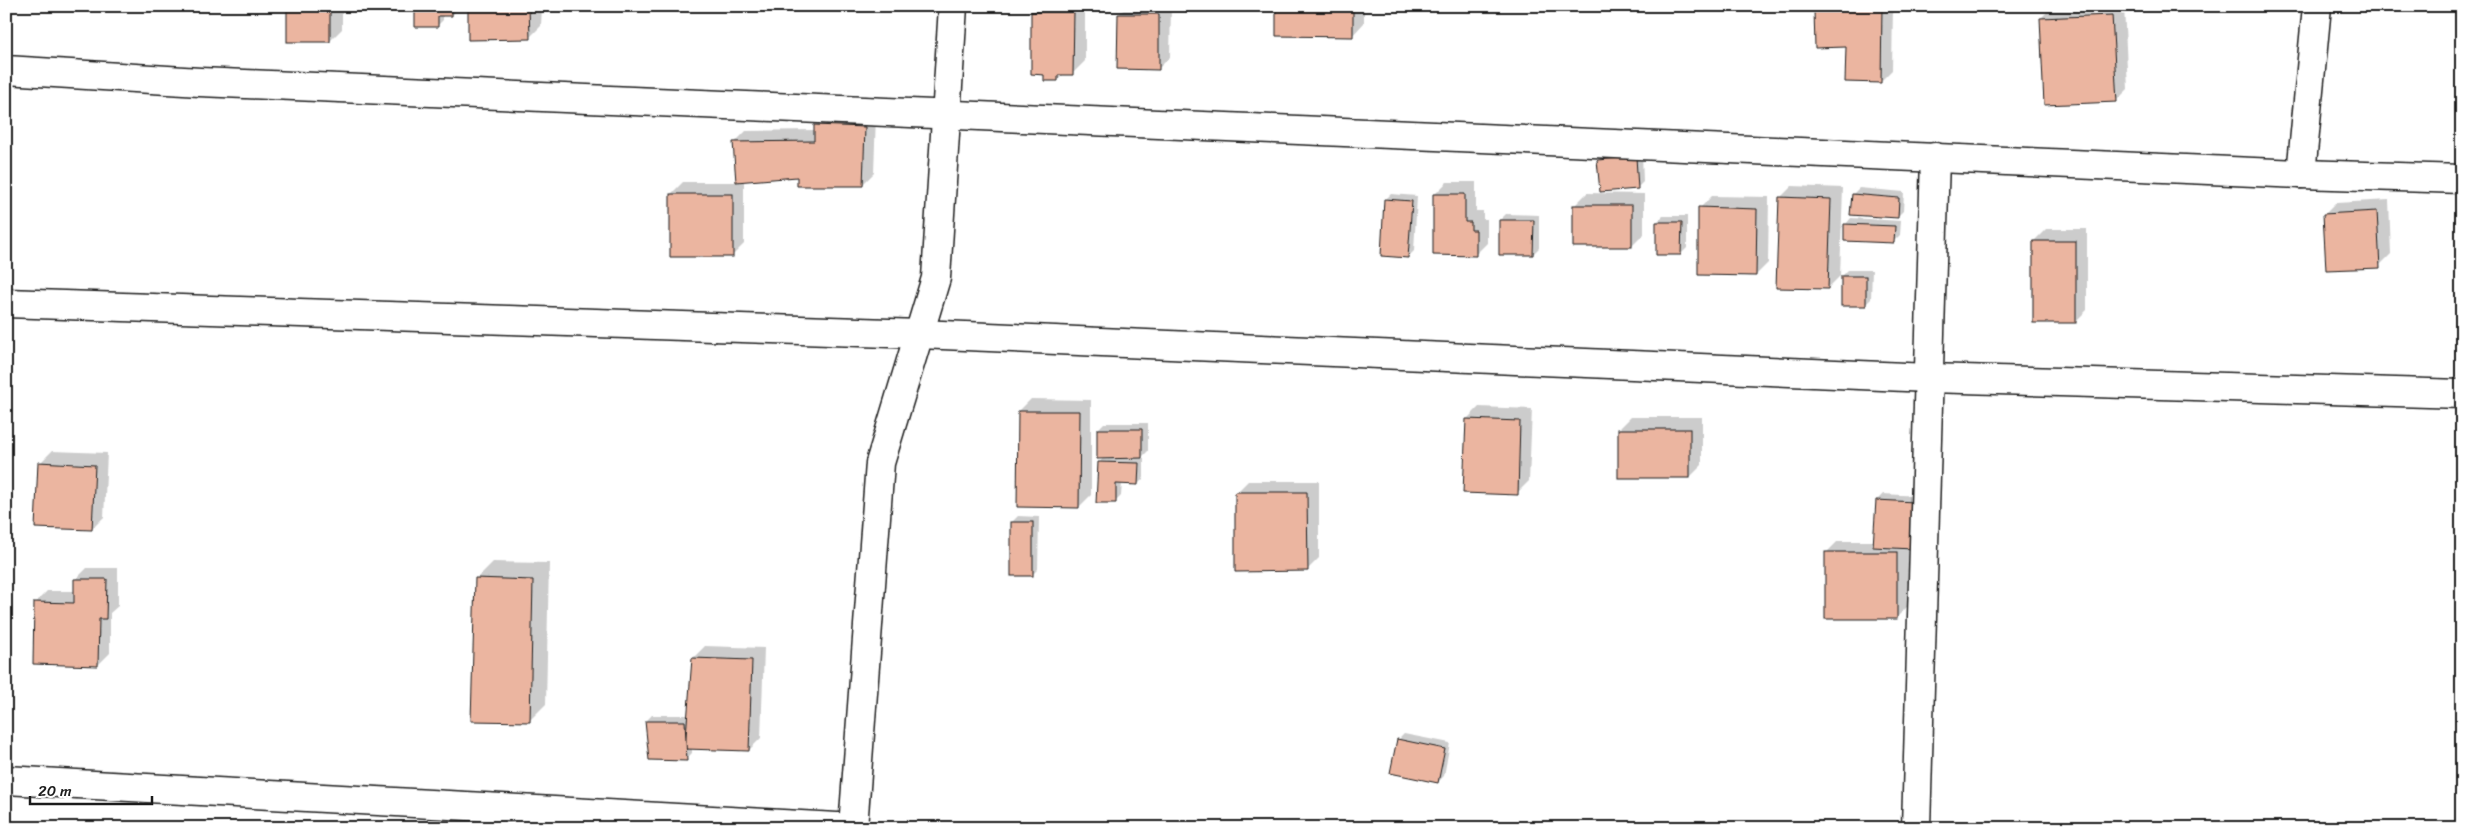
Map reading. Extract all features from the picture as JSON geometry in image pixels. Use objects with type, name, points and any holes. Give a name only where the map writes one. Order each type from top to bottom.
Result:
[{"type":"street","points":[[6,780],[854,828],[880,463],[936,278],[948,115],[953,6]]},
{"type":"street","points":[[2301,174],[2317,6]]},
{"type":"street","points":[[6,70],[200,82],[2301,174],[2462,179]]},
{"type":"street","points":[[1916,828],[1936,157]]},
{"type":"street","points":[[6,303],[919,334],[1929,378],[2462,394]]},
{"type":"building","points":[[287,6],[330,6],[330,42],[287,42]]},
{"type":"building","points":[[415,6],[452,6],[452,16],[438,16],[438,27],[415,27]]},
{"type":"building","points":[[468,6],[529,6],[530,39],[468,40]]},
{"type":"building","points":[[1276,6],[1353,6],[1353,37],[1276,36]]},
{"type":"building","points":[[1847,6],[1882,6],[1881,83],[1845,82],[1846,47],[1815,48],[1814,10],[1847,9]]},
{"type":"building","points":[[1031,12],[1074,12],[1073,75],[1058,75],[1058,81],[1044,81],[1044,75],[1031,74]]},
{"type":"building","points":[[1118,14],[1159,14],[1159,70],[1117,69]]},
{"type":"building","points":[[2112,15],[2117,102],[2044,105],[2040,18]]},
{"type":"building","points":[[814,125],[865,127],[863,186],[797,186],[797,177],[736,182],[733,142],[814,141]]},
{"type":"building","points":[[1636,157],[1638,189],[1600,192],[1597,160]]},
{"type":"building","points":[[670,194],[733,194],[733,257],[670,257]]},
{"type":"building","points":[[1433,194],[1465,194],[1465,222],[1471,222],[1471,230],[1476,230],[1476,256],[1433,255]]},
{"type":"building","points":[[1852,194],[1899,198],[1898,218],[1850,215]]},
{"type":"building","points":[[1779,197],[1831,199],[1828,289],[1776,288]]},
{"type":"building","points":[[1384,199],[1412,201],[1408,258],[1381,256]]},
{"type":"building","points":[[1573,205],[1632,205],[1632,247],[1573,247]]},
{"type":"building","points":[[1698,207],[1757,209],[1756,276],[1698,275]]},
{"type":"building","points":[[2377,211],[2380,268],[2326,270],[2323,214]]},
{"type":"building","points":[[1499,220],[1534,220],[1533,255],[1499,255]]},
{"type":"building","points":[[1656,222],[1682,222],[1681,255],[1656,255]]},
{"type":"building","points":[[1844,224],[1895,226],[1894,243],[1844,241]]},
{"type":"building","points":[[2033,241],[2076,241],[2076,323],[2033,323]]},
{"type":"building","points":[[1841,276],[1866,276],[1866,306],[1841,306]]},
{"type":"building","points":[[1018,411],[1080,411],[1079,508],[1017,507]]},
{"type":"building","points":[[1466,419],[1520,421],[1518,495],[1463,493]]},
{"type":"building","points":[[1097,429],[1142,429],[1142,458],[1097,459]]},
{"type":"building","points":[[1618,429],[1690,429],[1690,478],[1618,478]]},
{"type":"building","points":[[38,462],[95,465],[92,530],[35,528]]},
{"type":"building","points":[[1098,462],[1139,463],[1138,485],[1116,484],[1116,503],[1096,503]]},
{"type":"building","points":[[1235,492],[1307,492],[1308,571],[1235,572]]},
{"type":"building","points":[[1876,500],[1915,502],[1913,549],[1873,547]]},
{"type":"building","points":[[1011,522],[1033,522],[1033,576],[1011,576]]},
{"type":"building","points":[[1825,552],[1897,552],[1897,619],[1825,619]]},
{"type":"building","points":[[475,578],[533,580],[530,722],[471,721]]},
{"type":"building","points":[[74,579],[107,579],[106,619],[99,619],[98,666],[33,664],[34,602],[74,603]]},
{"type":"building","points":[[692,658],[752,660],[749,751],[685,749]]},
{"type":"building","points":[[645,721],[685,721],[687,761],[649,760]]},
{"type":"building","points":[[1397,739],[1445,749],[1438,783],[1390,773]]}]
